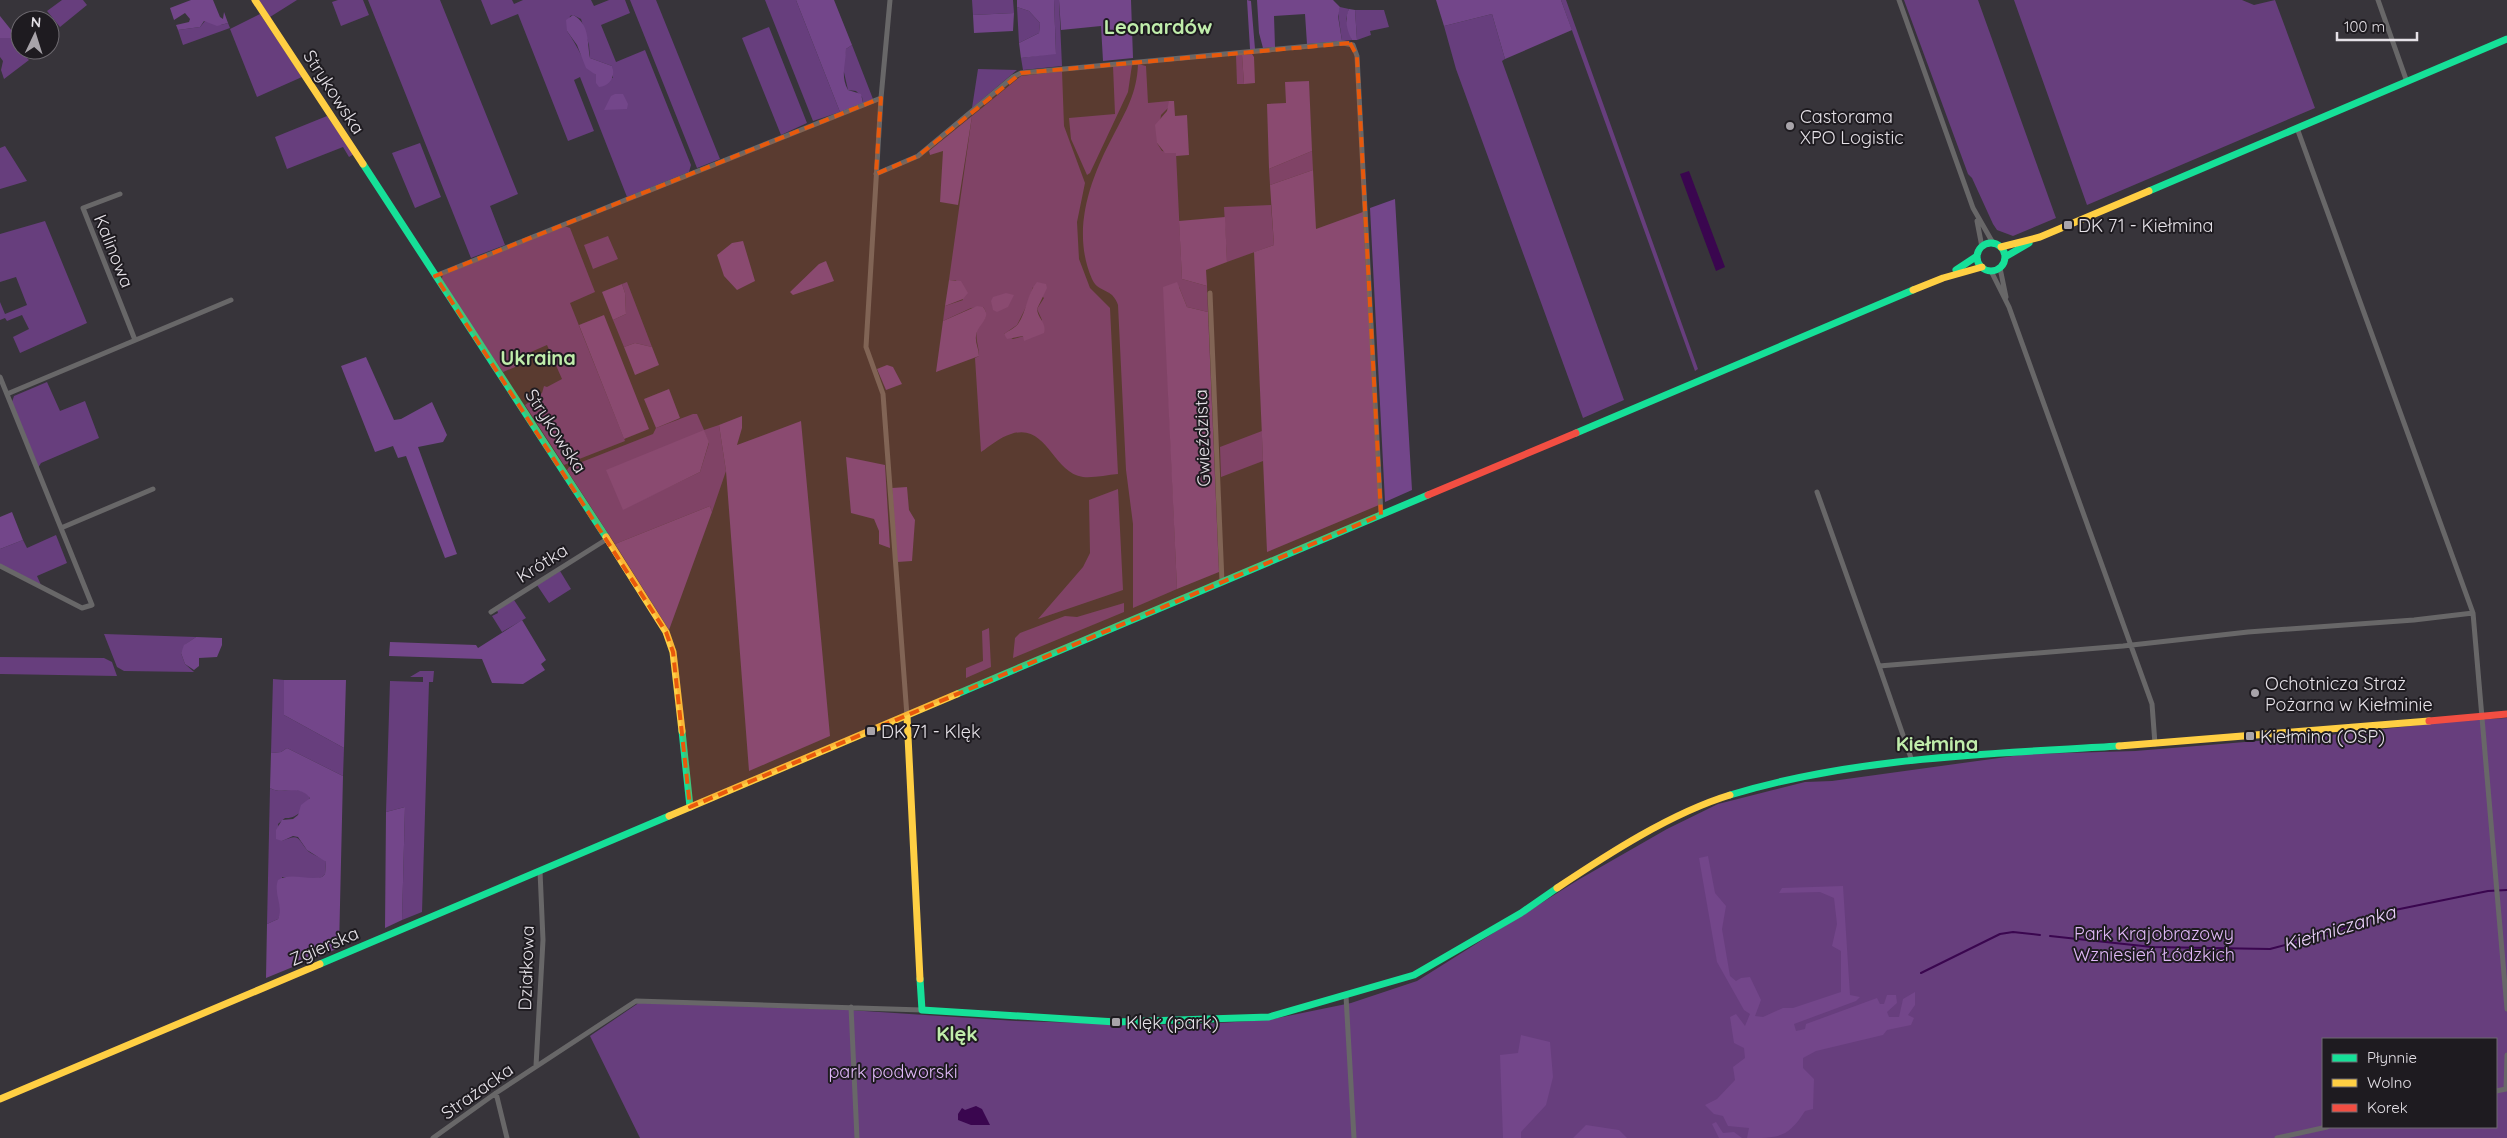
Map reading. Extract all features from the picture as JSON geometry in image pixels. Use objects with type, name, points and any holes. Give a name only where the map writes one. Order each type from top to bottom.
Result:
[{"type":"main road","name":"Strykowska","points":[[255,0],[607,538],[662,626],[671,645],[690,807]]},
{"type":"main road","points":[[1943,278],[1982,268],[1991,271],[2000,268],[2005,257],[2040,237],[2507,39]]},
{"type":"main road","points":[[1943,278],[1977,256],[1982,247],[1993,243],[2001,247],[2040,237]]},
{"type":"main road","points":[[2001,247],[2005,257]]},
{"type":"main road","points":[[1977,256],[1982,268]]},
{"type":"main road","name":"Zgierska","points":[[0,1099],[1943,278]]},
{"type":"main road","points":[[907,716],[922,1010],[1096,1021],[1269,1017],[1406,978],[1424,970],[1521,913],[1601,859],[1705,803],[1784,779],[1968,755],[2155,744],[2507,714]]},
{"type":"street","points":[[890,0],[881,98],[866,347],[883,394],[907,716]]},
{"type":"street","points":[[1899,0],[1973,208],[1982,247]]},
{"type":"street","points":[[2378,0],[2407,82]]},
{"type":"street","points":[[876,174],[918,156],[1020,73],[1343,43],[1353,45],[1357,56],[1381,515]]},
{"type":"street","points":[[435,276],[881,98]]},
{"type":"street","points":[[2297,128],[2473,613],[2499,894],[2507,1009]]},
{"type":"street","name":"Kalinowa","points":[[120,194],[83,208],[135,340]]},
{"type":"street","points":[[1973,208],[1993,243]]},
{"type":"street","points":[[2000,268],[2009,307]]},
{"type":"street","points":[[1991,271],[2009,307],[2152,704],[2155,744]]},
{"type":"street","name":"Gwieździsta","points":[[1210,293],[1222,582]]},
{"type":"street","points":[[7,394],[231,300]]},
{"type":"street","points":[[0,377],[92,605],[82,608],[0,566]]},
{"type":"street","points":[[61,528],[153,490]]},
{"type":"street","points":[[1818,492],[1912,761]]},
{"type":"street","name":"Krótka","points":[[491,612],[607,538]]},
{"type":"street","points":[[1879,666],[2248,632],[2414,620],[2473,613]]},
{"type":"street","name":"Działkowa","points":[[536,1066],[542,940],[540,871]]},
{"type":"street","points":[[1346,996],[1354,1138]]},
{"type":"street","name":"Strażacka","points":[[433,1138],[536,1066],[636,1001],[922,1010]]},
{"type":"street","points":[[851,1008],[858,1138]]},
{"type":"street","points":[[2497,1091],[2506,1089],[2507,1055]]},
{"type":"street","points":[[496,1093],[507,1138]]},
{"type":"street","points":[[2277,1138],[2322,1128]]},
{"type":"highlighted area","points":[[1350,43],[1357,56],[1381,515],[690,807],[673,652],[666,632],[435,276],[881,98],[876,174],[918,156],[1021,73]]},
{"type":"green space","points":[[62,0],[83,0],[87,5],[60,27],[60,10],[48,10]]},
{"type":"green space","points":[[259,0],[297,0],[270,17]]},
{"type":"green space","points":[[338,0],[363,0],[369,15],[341,26],[332,2]]},
{"type":"green space","points":[[368,0],[440,0],[518,194],[490,206],[505,245],[471,258]]},
{"type":"green space","points":[[481,0],[512,0],[514,4],[523,0],[591,0],[594,6],[609,0],[625,0],[630,13],[601,25],[616,62],[645,50],[691,165],[689,172],[627,197],[580,77],[574,80],[594,131],[568,141],[518,14],[491,25]],"holes":[[[573,15],[581,19],[589,45],[590,58],[612,66],[613,78],[596,79],[596,75],[567,31],[570,16]]]},
{"type":"green space","points":[[630,0],[656,0],[720,159],[697,168]]},
{"type":"green space","points":[[765,0],[796,0],[840,112],[813,121]]},
{"type":"green space","points":[[972,0],[1013,0],[1014,13],[973,15]]},
{"type":"green space","points":[[1054,0],[1059,0],[1062,66],[1023,70],[1021,58],[1056,53]]},
{"type":"green space","points":[[1561,0],[1566,0],[1698,369],[1695,371]]},
{"type":"green space","points":[[1904,0],[1978,0],[2056,218],[2013,236],[1997,230],[1972,178],[1968,174]]},
{"type":"green space","points":[[2014,0],[2242,0],[2254,5],[2275,0],[2315,108],[2087,205]]},
{"type":"green space","points":[[1017,7],[1029,11],[1040,23],[1039,33],[1019,43]]},
{"type":"green space","points":[[1340,7],[1349,9],[1346,19],[1352,40],[1342,41],[1338,13]]},
{"type":"green space","points":[[1355,10],[1384,10],[1389,27],[1370,31],[1371,35],[1357,40]]},
{"type":"green space","points":[[260,14],[302,77],[257,97],[230,29]]},
{"type":"green space","points":[[1492,14],[1505,59],[1502,61],[1624,400],[1583,418],[1456,69],[1444,26]]},
{"type":"green space","points":[[205,21],[221,25],[228,23],[230,28],[183,45],[178,30],[200,27]]},
{"type":"green space","points":[[769,27],[807,123],[781,135],[742,38]]},
{"type":"green space","points":[[10,37],[10,60],[29,60],[4,79],[1,70],[3,61],[0,57],[0,38]]},
{"type":"green space","points":[[852,45],[873,99],[863,103],[862,97],[856,91],[848,90],[843,68],[846,49]]},
{"type":"green space","points":[[1236,55],[1242,55],[1244,84],[1237,84]]},
{"type":"green space","points":[[1138,64],[1146,66],[1148,103],[1169,101],[1169,107],[1161,115],[1157,143],[1162,151],[1176,153],[1182,279],[1207,286],[1208,312],[1187,307],[1179,287],[1164,287],[1177,589],[1133,608],[1133,524],[1126,470],[1118,305],[1112,295],[1098,287],[1092,279],[1086,261],[1083,224],[1086,206],[1097,170],[1130,102],[1136,84]]},
{"type":"green space","points":[[1132,65],[1128,92],[1090,173],[1087,175],[1071,139],[1069,118],[1115,114],[1113,66]]},
{"type":"green space","points":[[978,69],[1017,70],[972,108]]},
{"type":"green space","points":[[1062,71],[1064,126],[1085,183],[1077,222],[1079,259],[1090,288],[1110,308],[1118,474],[1083,477],[1072,473],[1041,441],[1033,435],[1023,432],[1003,437],[981,452],[975,358],[979,356],[977,330],[984,320],[986,312],[983,307],[971,308],[943,321],[945,306],[963,300],[956,280],[949,280],[972,116],[1021,76]],"holes":[[[1033,287],[1044,298],[1037,309],[1042,320],[1024,340],[1024,336],[1013,339],[1004,334],[1017,325]]]},
{"type":"green space","points":[[327,116],[354,154],[349,157],[343,147],[287,169],[275,137]]},
{"type":"green space","points":[[420,143],[441,197],[415,208],[392,153]]},
{"type":"green space","points":[[5,146],[27,181],[0,189],[0,148]]},
{"type":"green space","points":[[1312,151],[1313,170],[1270,185],[1269,169]]},
{"type":"green space","points":[[1271,205],[1274,245],[1227,262],[1224,207]]},
{"type":"green space","points":[[45,221],[87,323],[20,353],[13,337],[29,329],[22,315],[7,321],[5,318],[0,320],[0,302],[5,314],[27,305],[16,277],[0,282],[0,234]]},
{"type":"green space","points":[[564,226],[570,228],[595,292],[570,303],[625,441],[564,465],[525,405],[542,393],[544,386],[547,387],[562,379],[547,345],[517,358],[520,365],[503,372],[441,281],[443,275]]},
{"type":"green space","points":[[608,236],[618,259],[593,269],[584,245]]},
{"type":"green space","points":[[627,282],[652,347],[635,343],[624,347],[613,320],[626,314],[625,293],[622,284]]},
{"type":"green space","points":[[47,382],[60,411],[85,401],[99,438],[41,463],[38,468],[12,402],[14,396]]},
{"type":"green space","points":[[693,414],[697,414],[704,430],[719,425],[726,471],[712,512],[710,506],[615,544],[567,470],[569,467],[653,434],[656,428]],"holes":[[[704,431],[709,443],[700,472],[623,509],[664,448]]]},
{"type":"green space","points":[[1262,431],[1263,461],[1221,477],[1220,447]]},
{"type":"green space","points":[[1118,489],[1123,590],[1038,619],[1083,567],[1090,553],[1089,500]]},
{"type":"green space","points":[[56,535],[67,563],[37,576],[41,585],[0,564],[0,549],[23,540],[27,548]]},
{"type":"green space","points":[[560,571],[571,589],[549,603],[537,585]]},
{"type":"green space","points":[[514,600],[526,618],[502,632],[492,616],[498,613],[497,610]]},
{"type":"green space","points":[[1124,603],[1124,612],[1013,658],[1015,638],[1020,633],[1065,616],[1077,617]]},
{"type":"green space","points":[[989,628],[991,667],[966,678],[966,668],[983,661],[982,631]]},
{"type":"green space","points":[[104,634],[196,637],[186,644],[181,653],[185,664],[194,672],[124,671],[117,667]]},
{"type":"green space","points":[[0,657],[104,658],[112,662],[117,676],[0,674]]},
{"type":"green space","points":[[420,671],[434,671],[433,682],[429,682],[422,912],[402,920],[405,807],[386,812],[390,681],[423,682],[423,677],[410,677]]},
{"type":"green space","points":[[273,679],[284,680],[284,715],[344,748],[343,776],[287,748],[281,752],[271,753]]},
{"type":"green space","name":"Park Krajobrazowy Wzniesień Łódzkich","points":[[2507,718],[2507,1138],[640,1138],[590,1036],[640,1002],[849,1010],[1016,1021],[1114,1024],[1186,1025],[1268,1020],[1351,1003],[1417,981],[1578,880],[1667,829],[1718,804],[1805,782],[1832,781],[2028,754],[2135,751],[2330,735],[2455,721]]},
{"type":"green space","points":[[270,788],[280,791],[301,791],[310,797],[297,815],[285,818],[278,824],[282,841],[296,837],[308,851],[326,862],[325,874],[322,877],[315,879],[282,877],[281,913],[278,919],[267,924]]},
{"type":"shaded area","points":[[191,0],[213,0],[220,17],[223,19],[224,12],[228,23],[217,26],[204,21],[200,27],[178,30],[176,25],[189,22],[190,19],[185,13],[174,20],[170,8]]},
{"type":"shaded area","points":[[796,0],[834,0],[852,45],[846,49],[844,79],[848,90],[861,94],[863,103],[840,112]]},
{"type":"shaded area","points":[[1017,0],[1054,0],[1056,54],[1021,58],[1019,43],[1039,33],[1040,23],[1029,11],[1017,7]]},
{"type":"shaded area","points":[[1059,0],[1131,0],[1133,58],[1103,61],[1101,26],[1061,30]]},
{"type":"shaded area","points":[[1247,0],[1251,1],[1255,49],[1250,49]]},
{"type":"shaded area","points":[[1257,0],[1333,0],[1340,7],[1338,16],[1342,41],[1307,44],[1305,14],[1274,16],[1275,47],[1263,48],[1259,33]]},
{"type":"shaded area","points":[[1436,0],[1561,0],[1572,30],[1505,59],[1492,14],[1444,26]]},
{"type":"shaded area","points":[[1349,9],[1355,10],[1357,40],[1352,40],[1348,29],[1346,21]]},
{"type":"shaded area","points":[[1014,13],[1013,31],[974,33],[973,15]]},
{"type":"shaded area","points":[[573,15],[585,28],[590,58],[612,66],[613,77],[606,85],[599,87],[596,83],[596,75],[586,68],[577,45],[567,31],[566,20]]},
{"type":"shaded area","points":[[0,16],[10,28],[10,38],[0,38]]},
{"type":"shaded area","points":[[1252,54],[1254,57],[1255,83],[1244,84],[1242,55]]},
{"type":"shaded area","points":[[1309,81],[1312,151],[1269,169],[1267,104],[1286,103],[1285,82]]},
{"type":"shaded area","points":[[623,94],[628,104],[627,109],[604,110],[611,96]]},
{"type":"shaded area","points":[[1169,101],[1174,101],[1175,116],[1187,115],[1189,155],[1176,156],[1176,153],[1165,153],[1157,143],[1155,125],[1167,111]]},
{"type":"shaded area","points":[[972,116],[958,205],[940,202],[943,151],[930,155],[929,151]]},
{"type":"shaded area","points":[[1313,170],[1316,229],[1363,212],[1379,505],[1267,552],[1254,252],[1274,245],[1270,185]]},
{"type":"shaded area","points":[[1689,171],[1725,267],[1716,271],[1680,174]]},
{"type":"shaded area","points":[[1395,199],[1412,490],[1385,502],[1370,208]]},
{"type":"shaded area","points":[[1225,217],[1227,262],[1206,270],[1207,286],[1182,279],[1179,221]]},
{"type":"shaded area","points":[[743,241],[755,281],[737,290],[724,276],[717,255],[732,243]]},
{"type":"shaded area","points":[[826,261],[834,281],[793,295],[790,292],[819,264]]},
{"type":"shaded area","points":[[949,280],[961,281],[968,293],[963,299],[945,306]]},
{"type":"shaded area","points":[[1037,282],[1046,284],[1047,288],[1037,309],[1044,326],[1044,333],[1024,341],[1023,336],[1007,339],[1004,334],[1018,324],[1031,291]]},
{"type":"shaded area","points":[[1177,282],[1187,307],[1208,312],[1219,572],[1177,589],[1163,287]]},
{"type":"shaded area","points":[[622,284],[625,293],[626,314],[613,320],[602,292]]},
{"type":"shaded area","points":[[1006,293],[1014,295],[1008,307],[997,312],[993,310],[991,301],[993,297]]},
{"type":"shaded area","points":[[977,306],[983,307],[986,311],[985,318],[976,336],[979,356],[936,372],[943,321]]},
{"type":"shaded area","points":[[604,315],[649,429],[624,439],[579,325]]},
{"type":"shaded area","points":[[635,343],[652,347],[659,365],[635,375],[624,347]]},
{"type":"shaded area","points":[[366,357],[394,420],[401,419],[432,402],[447,435],[443,442],[418,447],[457,554],[445,558],[406,456],[398,458],[393,446],[375,452],[341,366]]},
{"type":"shaded area","points":[[887,365],[893,367],[902,384],[886,390],[877,369]]},
{"type":"shaded area","points":[[669,389],[680,418],[656,428],[644,399]]},
{"type":"shaded area","points":[[742,416],[742,428],[737,445],[801,421],[830,736],[749,771],[726,471],[719,425]]},
{"type":"shaded area","points":[[704,430],[709,442],[700,472],[623,510],[606,470]]},
{"type":"shaded area","points":[[846,457],[885,465],[890,548],[879,544],[879,531],[874,519],[851,513]]},
{"type":"shaded area","points":[[907,487],[909,510],[915,520],[912,561],[897,562],[892,488]]},
{"type":"shaded area","points":[[710,506],[712,512],[669,630],[615,544]]},
{"type":"shaded area","points":[[12,512],[23,540],[0,549],[0,517]]},
{"type":"shaded area","points":[[522,620],[546,660],[541,664],[545,670],[523,684],[492,683],[482,659],[389,656],[390,642],[476,645],[478,648]]},
{"type":"shaded area","points":[[196,637],[222,638],[222,645],[217,657],[199,658],[199,666],[194,670],[185,664],[181,653],[184,645]]},
{"type":"shaded area","points":[[284,680],[346,680],[344,748],[284,715]]},
{"type":"shaded area","points":[[287,748],[343,776],[339,948],[266,978],[267,924],[278,919],[280,914],[277,890],[278,880],[288,877],[317,878],[325,874],[326,862],[307,850],[298,837],[293,836],[282,841],[276,839],[276,830],[282,820],[293,819],[298,815],[301,805],[310,798],[301,791],[280,791],[270,788],[271,753],[281,752]]},
{"type":"shaded area","points":[[405,807],[402,920],[385,928],[386,812]]},
{"type":"shaded area","points":[[1708,856],[1715,893],[1726,906],[1722,929],[1730,976],[1736,981],[1741,978],[1750,977],[1761,1000],[1755,1016],[1763,1017],[1783,1008],[1793,1008],[1841,992],[1841,951],[1832,946],[1837,924],[1834,898],[1820,892],[1779,893],[1782,888],[1843,886],[1850,995],[1860,997],[1856,1001],[1794,1024],[1796,1031],[1805,1029],[1806,1024],[1877,998],[1880,1004],[1884,1004],[1887,995],[1896,995],[1897,1003],[1887,1012],[1889,1017],[1899,1017],[1903,999],[1915,992],[1915,1005],[1908,1015],[1914,1018],[1911,1025],[1887,1030],[1883,1035],[1816,1051],[1803,1058],[1803,1068],[1814,1079],[1813,1109],[1805,1111],[1793,1127],[1782,1135],[1775,1137],[1747,1138],[1749,1128],[1728,1126],[1723,1116],[1714,1114],[1705,1105],[1717,1099],[1735,1080],[1733,1067],[1745,1058],[1744,1048],[1734,1043],[1730,1017],[1736,1014],[1745,1026],[1750,1014],[1744,1010],[1717,962],[1699,858]]},
{"type":"shaded area","points":[[1521,1035],[1550,1042],[1553,1077],[1546,1105],[1521,1132],[1521,1138],[1503,1138],[1500,1055],[1518,1053]]},
{"type":"shaded area","points":[[976,1106],[982,1109],[990,1125],[971,1125],[958,1120],[958,1114],[962,1108],[965,1110]]},
{"type":"shaded area","points":[[1716,1122],[1723,1133],[1734,1132],[1742,1138],[1719,1138],[1712,1124]]},
{"type":"shaded area","points":[[1586,1125],[1619,1130],[1627,1138],[1573,1138]]},
{"type":"waterway","name":"Kiełmiczanka","points":[[2050,936],[2152,947],[2270,949],[2334,932],[2385,912],[2488,891],[2507,890]]},
{"type":"waterway","name":"Kiełmiczanka","points":[[1921,973],[2000,934],[2013,932],[2040,935]]},
{"type":"traffic: fast","points":[[2149,191],[2507,39]]},
{"type":"traffic: fast","points":[[363,164],[606,537]]},
{"type":"traffic: fast","points":[[1991,243],[2001,247],[2005,257],[2001,267],[1991,271],[1981,267],[1977,257],[1981,247],[1991,243]]},
{"type":"traffic: fast","points":[[2005,257],[2029,243]]},
{"type":"traffic: fast","points":[[1956,270],[1977,256]]},
{"type":"traffic: fast","points":[[1576,433],[1913,290]]},
{"type":"traffic: fast","points":[[957,694],[1428,495]]},
{"type":"traffic: fast","points":[[682,731],[690,807]]},
{"type":"traffic: fast","points":[[1730,795],[1777,782],[1825,772],[1874,765],[1972,755],[2119,746]]},
{"type":"traffic: fast","points":[[320,964],[669,816]]},
{"type":"traffic: fast","points":[[920,979],[922,1010],[1116,1022],[1269,1017],[1414,975],[1521,913],[1557,888]]},
{"type":"traffic: slow","points":[[255,0],[363,164]]},
{"type":"traffic: slow","points":[[2001,247],[2040,237],[2149,191]]},
{"type":"traffic: slow","points":[[1913,290],[1943,278],[1982,267]]},
{"type":"traffic: slow","points":[[606,537],[666,632],[673,652],[682,731]]},
{"type":"traffic: slow","points":[[669,816],[957,694]]},
{"type":"traffic: slow","points":[[907,716],[920,979]]},
{"type":"traffic: slow","points":[[2119,746],[2429,721]]},
{"type":"traffic: slow","points":[[1557,888],[1619,848],[1663,823],[1685,812],[1730,795]]},
{"type":"traffic: slow","points":[[0,1099],[320,964]]},
{"type":"traffic: jam","points":[[1428,495],[1576,433]]},
{"type":"traffic: jam","points":[[2429,721],[2507,714]]},
{"type":"place","name":"Castorama XPO Logistic","points":[[1790,126]]},
{"type":"place","name":"DK 71 - Kiełmina","points":[[2068,225]]},
{"type":"place","name":"Ochotnicza Straż Pożarna w Kiełminie","points":[[2255,693]]},
{"type":"place","name":"DK 71 - Klęk","points":[[871,731]]},
{"type":"place","name":"Kiełmina (OSP)","points":[[2250,736]]},
{"type":"place","name":"Klęk (park)","points":[[1116,1022]]},
{"type":"district","name":"Leonardów","points":[[1158,26]]},
{"type":"district","name":"Ukraina","points":[[538,357]]},
{"type":"district","name":"Kiełmina","points":[[1937,743]]},
{"type":"district","name":"Klęk","points":[[957,1033]]},
{"type":"park label","name":"park podworski","points":[[893,1071]]}]
